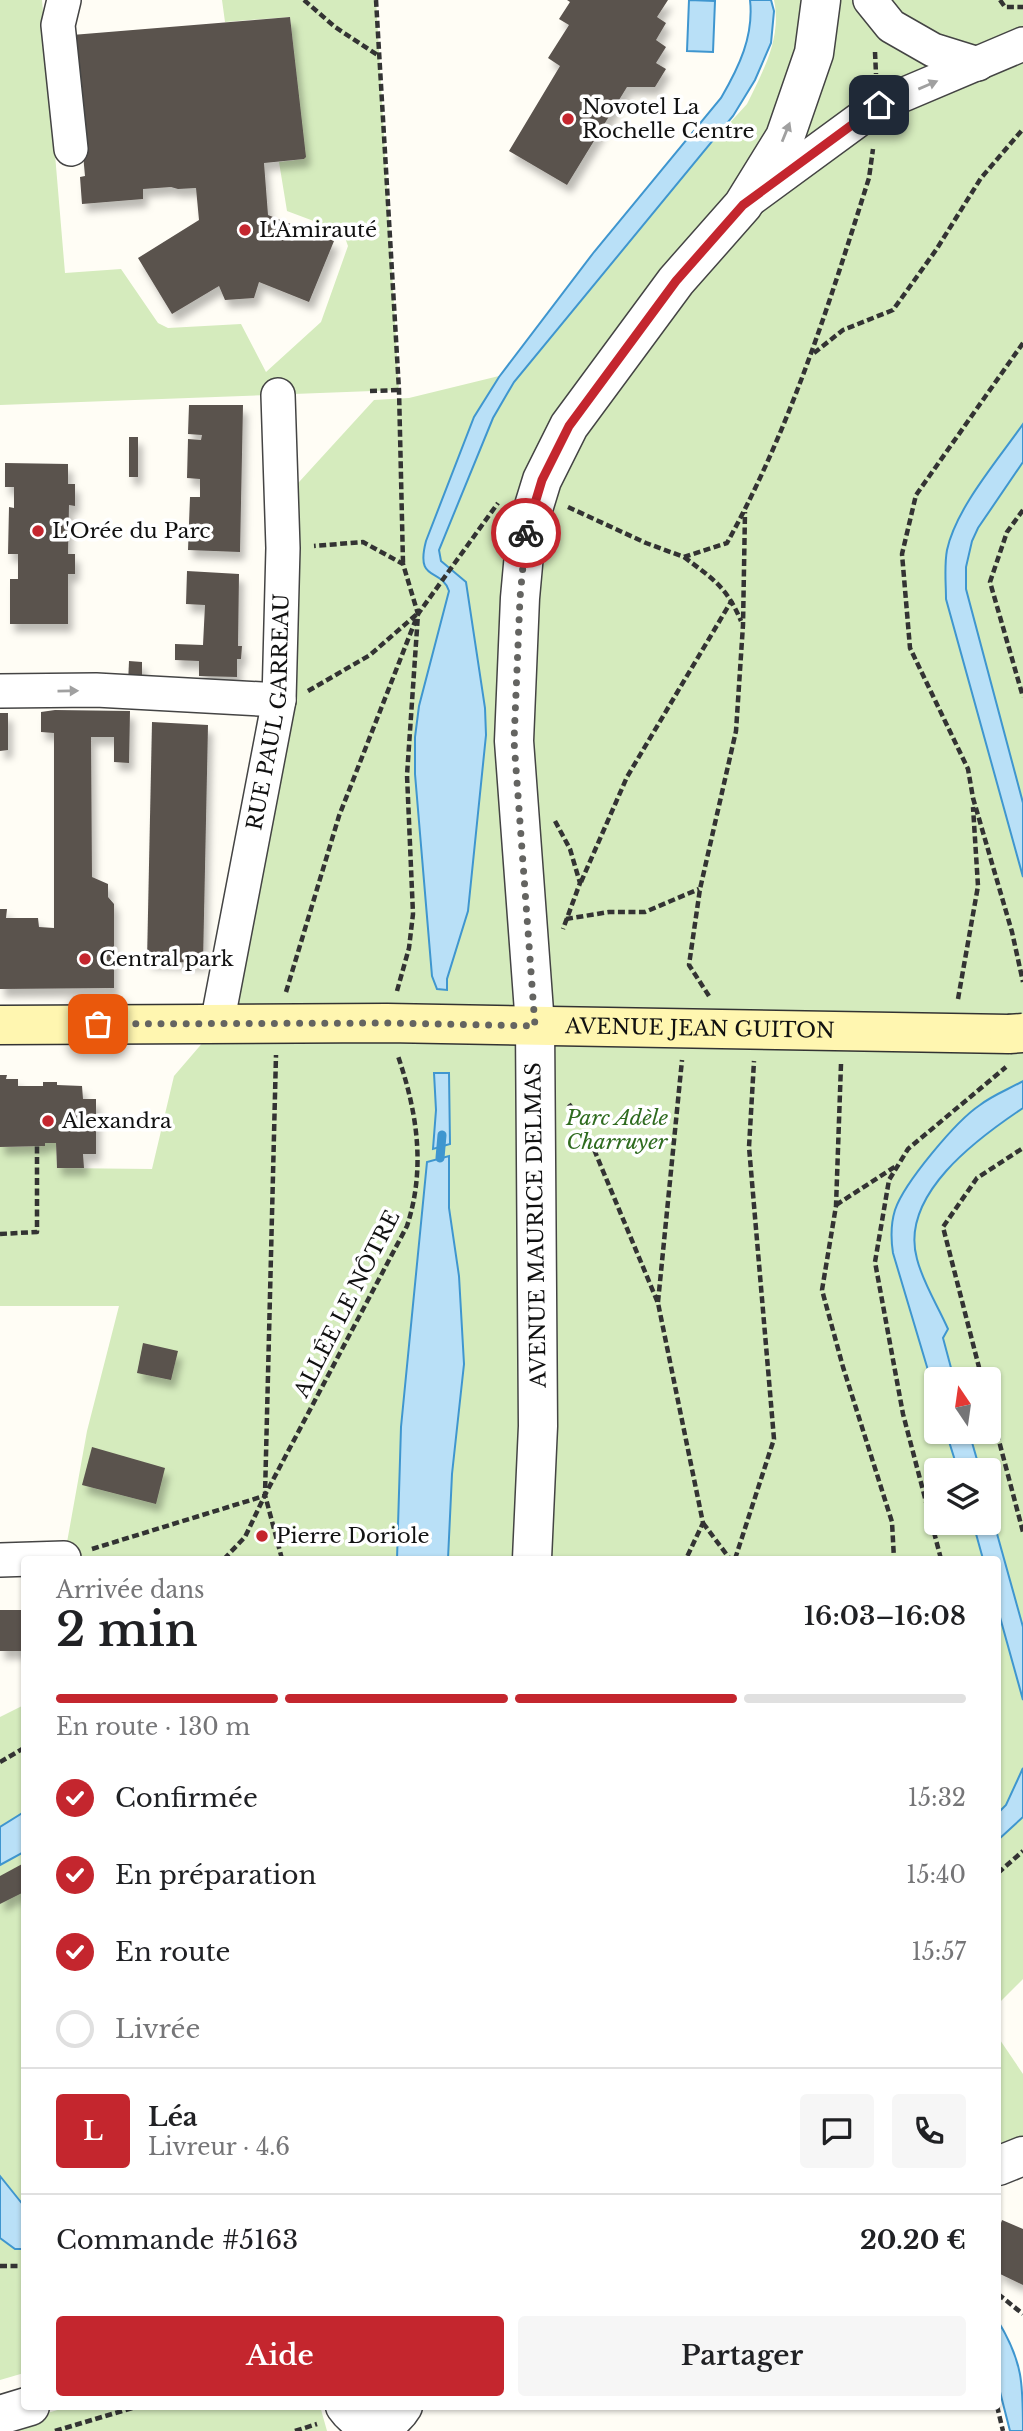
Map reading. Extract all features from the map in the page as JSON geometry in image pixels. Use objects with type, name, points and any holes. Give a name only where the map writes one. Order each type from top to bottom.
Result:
[{"type":"main road","name":"AVENUE JEAN GUITON","points":[[0,1025],[387,1023],[953,1031],[1015,1043]]},
{"type":"street","points":[[64,0],[58,25],[71,149]]},
{"type":"street","name":"AVENUE MAURICE DELMAS","points":[[532,1556],[538,1426],[535,1026],[514,741],[520,598],[526,532],[542,480],[569,426],[676,281],[743,205],[785,137],[814,53],[821,0]]},
{"type":"street","points":[[870,0],[891,26],[933,50],[978,64]]},
{"type":"street","name":"AVENUE MAURICE DELMAS","points":[[743,205],[879,105],[1023,44]]},
{"type":"street","name":"RUE PAUL GARREAU","points":[[217,1024],[279,700],[283,548],[278,395]]},
{"type":"street","points":[[0,691],[96,690],[279,700]]},
{"type":"street","points":[[0,1560],[21,1559]]},
{"type":"street","points":[[1001,2165],[1023,2156]]},
{"type":"street","points":[[0,2415],[21,2409]]},
{"type":"street","points":[[354,2420],[376,2426],[392,2418],[399,2410]]},
{"type":"path","points":[[304,0],[335,27],[379,56]]},
{"type":"path","points":[[376,0],[399,390],[403,564],[418,614],[407,775],[414,914],[409,948],[387,1023]]},
{"type":"path","points":[[1000,0],[1005,7],[1023,7]]},
{"type":"path","points":[[684,557],[727,543],[770,460],[812,355],[869,178],[879,105],[874,54],[891,26]]},
{"type":"path","points":[[812,355],[843,330],[893,310],[936,250],[981,178],[1023,129]]},
{"type":"path","points":[[1023,343],[916,495],[902,554],[910,648],[968,769],[973,798],[1012,932],[1023,982]]},
{"type":"path","points":[[370,391],[399,390]]},
{"type":"path","points":[[542,480],[553,500],[646,543],[684,557],[721,585],[732,600],[743,625]]},
{"type":"path","points":[[1023,510],[1007,533],[990,582],[1023,697]]},
{"type":"path","points":[[733,1556],[774,1439],[749,1147],[743,1028],[689,965],[700,889],[736,731],[743,625],[745,511]]},
{"type":"path","points":[[283,548],[363,542],[403,564]]},
{"type":"path","points":[[281,1556],[265,1495],[276,1024],[339,816],[418,614],[452,565]]},
{"type":"path","points":[[562,932],[580,883],[627,777],[732,600]]},
{"type":"path","points":[[279,700],[315,690],[370,655],[418,614]]},
{"type":"path","points":[[953,1031],[978,886],[973,798]]},
{"type":"path","points":[[552,815],[570,849],[580,883]]},
{"type":"path","points":[[566,919],[609,912],[645,912],[700,889]]},
{"type":"path","name":"ALLÉE LE NÔTRE","points":[[227,1556],[245,1537],[407,1226],[413,1208],[418,1179],[418,1137],[414,1108],[387,1023]]},
{"type":"path","points":[[658,1303],[686,1027]]},
{"type":"path","points":[[842,1030],[836,1206],[822,1290],[843,1367],[892,1522],[894,1556]]},
{"type":"path","points":[[940,1556],[903,1414],[875,1262],[889,1180],[908,1149],[1015,1043]]},
{"type":"path","points":[[561,1094],[583,1124],[658,1303],[703,1523],[730,1556]]},
{"type":"path","points":[[0,1234],[37,1232],[37,1146]]},
{"type":"path","points":[[979,1367],[943,1227],[977,1178],[1023,1148]]},
{"type":"path","points":[[836,1206],[898,1165]]},
{"type":"path","points":[[1000,1444],[1023,1532]]},
{"type":"path","points":[[71,1556],[265,1495]]},
{"type":"path","points":[[687,1556],[703,1523]]},
{"type":"path","points":[[0,1762],[21,1750]]},
{"type":"path","points":[[1001,1870],[1023,1851]]},
{"type":"path","points":[[0,2266],[21,2266]]},
{"type":"path","points":[[1001,2296],[1023,2314]]},
{"type":"path","points":[[55,2431],[126,2410]]},
{"type":"path","points":[[998,2410],[1003,2431]]},
{"type":"green space","points":[[0,0],[42,0],[65,273],[121,269],[158,323],[168,328],[241,324],[266,372],[321,322],[348,246],[343,232],[287,211],[279,162],[305,157],[290,17],[225,22],[222,0],[376,0],[399,390],[0,405]]},
{"type":"green space","name":"Parc Adèle Charruyer","points":[[774,0],[1023,0],[1023,1979],[1001,2001],[1001,1556],[65,1556],[87,1431],[119,1306],[0,1306],[0,1147],[44,1146],[45,1143],[56,1143],[57,1168],[152,1169],[174,1076],[229,1012],[289,493],[374,400],[409,398],[499,376],[747,104],[770,54],[776,14]]},
{"type":"green space","points":[[21,1706],[21,2374],[0,2380],[0,1717]]},
{"type":"green space","points":[[1001,2041],[1023,2074],[1023,2144],[1001,2153]]},
{"type":"green space","points":[[57,2410],[321,2410],[327,2431],[0,2431],[0,2427]]},
{"type":"water","points":[[689,0],[715,1],[713,52],[687,51]]},
{"type":"water","points":[[750,0],[771,0],[774,11],[771,43],[755,80],[733,116],[514,382],[493,418],[439,550],[441,561],[466,582],[485,708],[486,735],[468,911],[447,979],[447,990],[437,989],[432,976],[415,774],[415,737],[419,706],[449,591],[440,579],[426,569],[426,541],[474,417],[499,377],[594,252],[721,98],[744,51],[750,26]]},
{"type":"water","points":[[1023,424],[1023,462],[972,541],[966,567],[966,589],[1023,803],[1023,877],[946,599],[945,568],[952,534],[968,501]]},
{"type":"water","points":[[434,1073],[449,1073],[450,1144],[433,1149],[436,1110]]},
{"type":"water","points":[[1023,1081],[1023,1108],[985,1135],[946,1171],[931,1191],[920,1213],[915,1235],[917,1259],[948,1329],[943,1338],[951,1367],[927,1367],[893,1253],[895,1210],[909,1184],[932,1153],[958,1124],[985,1101]]},
{"type":"water","points":[[449,1156],[449,1208],[459,1276],[464,1364],[452,1474],[448,1556],[397,1556],[401,1427],[427,1162]]},
{"type":"water","points":[[950,1444],[972,1444],[977,1458],[954,1458]]},
{"type":"water","points":[[976,1535],[997,1535],[1023,1627],[1023,1700],[1001,1621],[1001,1556],[982,1556]]},
{"type":"water","points":[[1023,1768],[1023,1817],[1001,1837],[1001,1810],[1006,1805]]},
{"type":"water","points":[[21,1814],[21,1854],[0,1865],[0,1827]]},
{"type":"water","points":[[0,2176],[21,2202],[21,2249],[15,2249],[0,2238]]},
{"type":"water","points":[[1001,2327],[1017,2361],[1023,2400],[1023,2431],[1010,2431],[1001,2396]]},
{"type":"building","name":"Novotel La Rochelle Centre","points":[[567,0],[668,0],[657,17],[666,23],[656,40],[666,47],[656,63],[666,69],[655,87],[627,87],[567,185],[509,151],[560,66],[548,58],[569,25],[559,19],[570,2]]},
{"type":"building","points":[[290,17],[306,157],[264,163],[268,215],[334,241],[309,302],[259,282],[254,298],[225,300],[219,286],[172,314],[138,258],[199,220],[196,188],[143,189],[143,199],[82,204],[80,177],[85,176],[72,35]]},
{"type":"building","points":[[189,405],[243,405],[240,552],[188,550],[190,497],[200,497],[200,479],[187,478],[188,439],[201,440],[202,435],[188,434]]},
{"type":"building","points":[[129,437],[138,437],[138,477],[129,477]]},
{"type":"building","name":"L'Orée du Parc","points":[[5,463],[68,464],[68,484],[75,484],[75,506],[69,505],[68,554],[75,554],[75,574],[68,574],[68,624],[10,624],[10,579],[18,579],[18,554],[8,554],[9,507],[14,508],[14,487],[5,487]]},
{"type":"building","points":[[187,571],[239,574],[238,646],[242,646],[241,659],[237,659],[237,677],[199,676],[199,661],[175,660],[175,644],[203,645],[205,605],[186,604]]},
{"type":"building","points":[[129,661],[142,662],[142,685],[128,684]]},
{"type":"building","points":[[130,711],[129,763],[114,762],[114,737],[91,737],[92,877],[108,884],[108,897],[114,904],[114,988],[0,989],[0,909],[7,909],[6,918],[38,918],[39,927],[54,928],[54,733],[41,732],[41,712]]},
{"type":"building","points":[[0,713],[8,713],[8,750],[0,751]]},
{"type":"building","points":[[152,722],[208,725],[203,963],[147,961]]},
{"type":"building","name":"Alexandra","points":[[0,1075],[7,1075],[6,1079],[18,1079],[18,1086],[43,1086],[43,1082],[57,1082],[57,1085],[82,1086],[83,1099],[96,1099],[96,1154],[83,1154],[84,1168],[57,1168],[56,1143],[45,1143],[45,1146],[0,1147]]},
{"type":"building","points":[[143,1343],[178,1351],[171,1380],[137,1373]]},
{"type":"building","points":[[92,1447],[165,1468],[156,1504],[82,1485]]},
{"type":"building","points":[[0,1610],[21,1610],[21,1651],[0,1651]]},
{"type":"building","points":[[21,1865],[21,1894],[0,1904],[0,1876]]},
{"type":"building","points":[[1002,2220],[1023,2229],[1023,2285],[1001,2274]]},
{"type":"waterway","points":[[440,1158],[442,1135]]},
{"type":"way so far","points":[[98,1024],[387,1023],[535,1026],[514,741],[520,598],[526,533]]},
{"type":"place","name":"Novotel La Rochelle Centre","points":[[568,119]]},
{"type":"place","name":"L'Amirauté","points":[[245,230]]},
{"type":"place","name":"L'Orée du Parc","points":[[38,531]]},
{"type":"place","name":"Central park","points":[[85,959]]},
{"type":"place","name":"Alexandra","points":[[48,1121]]},
{"type":"place","name":"Pierre Doriole","points":[[262,1536]]},
{"type":"route","points":[[526,533],[542,480],[569,426],[676,281],[743,205],[879,105]]}]
